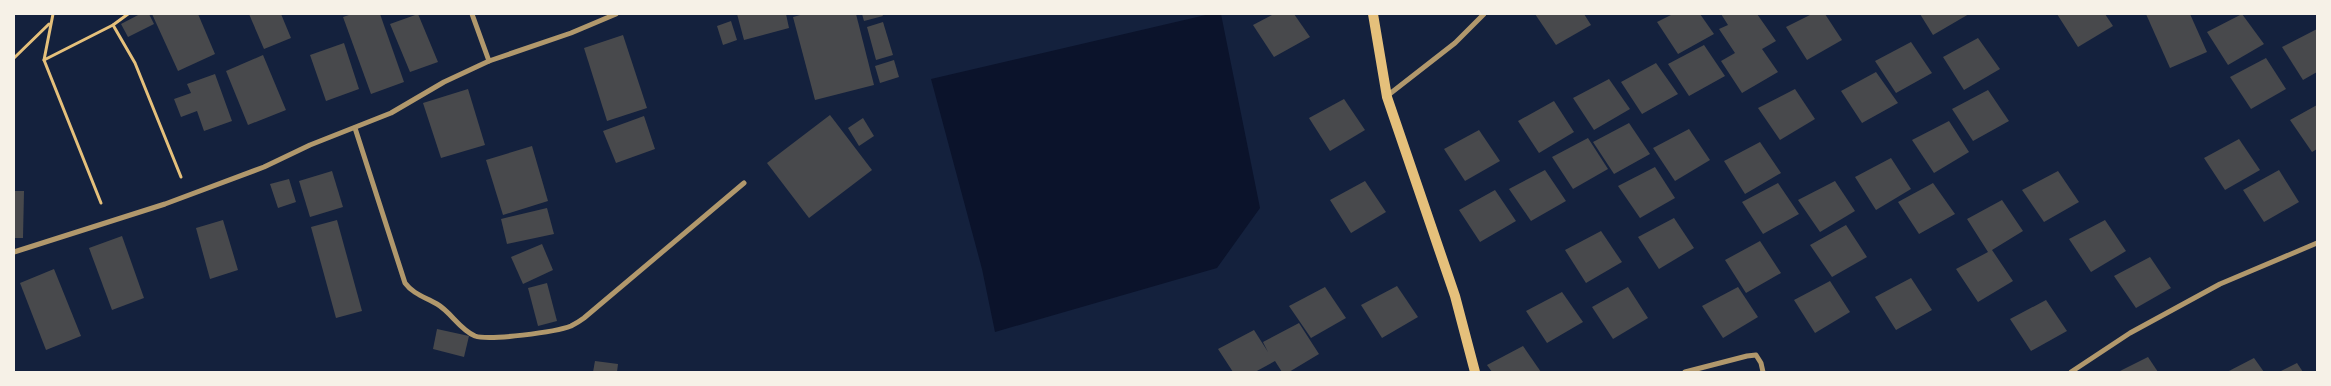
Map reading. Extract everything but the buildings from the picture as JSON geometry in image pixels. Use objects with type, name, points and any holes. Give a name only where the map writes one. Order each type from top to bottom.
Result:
[{"type":"main road","points":[[1372,14],[1387,96],[1455,296],[1475,372]]},
{"type":"street","points":[[472,14],[489,62]]},
{"type":"street","points":[[14,252],[188,196],[264,167],[310,145],[391,113],[444,82],[489,62],[571,33],[616,14]]},
{"type":"street","points":[[1387,96],[1455,43],[1484,14]]},
{"type":"street","points":[[355,128],[405,283],[410,289],[437,304],[453,321],[475,336],[488,338],[570,327],[584,318],[744,182]]},
{"type":"street","points":[[2071,372],[2130,333],[2220,284],[2317,243]]},
{"type":"street","points":[[1685,372],[1756,355],[1761,363],[1763,372]]},
{"type":"path","points":[[53,14],[49,24],[44,60],[108,222]]},
{"type":"path","points":[[44,60],[113,25],[128,14]]},
{"type":"path","points":[[14,58],[49,24]]},
{"type":"path","points":[[113,25],[135,63],[188,196]]},
{"type":"water","points":[[1210,14],[1221,14],[1260,208],[1217,268],[995,332],[982,269],[931,79]]}]
